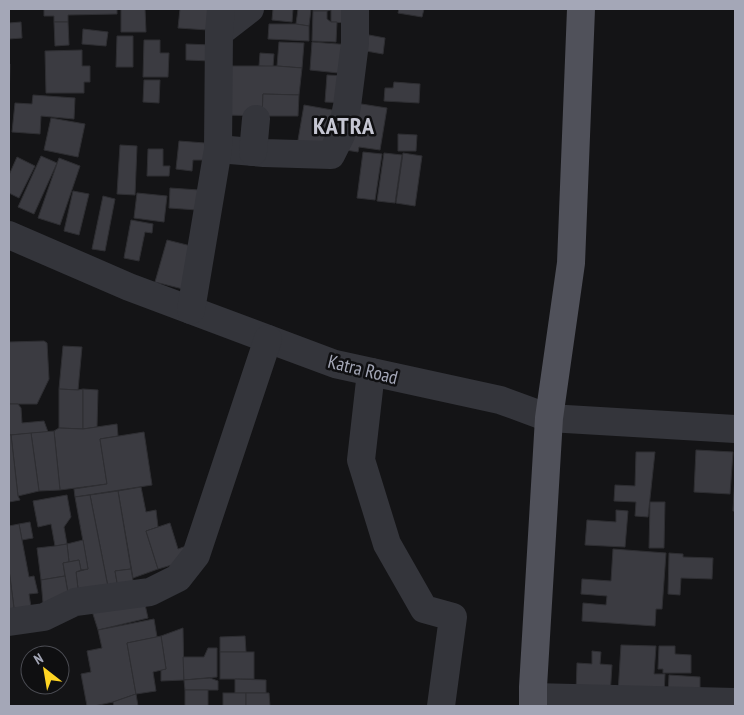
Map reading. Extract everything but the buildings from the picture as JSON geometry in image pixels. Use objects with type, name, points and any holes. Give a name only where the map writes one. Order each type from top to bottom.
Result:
[{"type":"main road","points":[[533,702],[550,418],[571,263],[582,9]]},
{"type":"street","points":[[191,310],[218,149],[220,21],[250,9]]},
{"type":"street","points":[[218,149],[331,155],[341,135],[347,106],[354,43],[355,9]]},
{"type":"street","points":[[253,152],[256,119]]},
{"type":"street","name":"Katra Road","points":[[10,236],[129,287],[335,364],[500,400],[550,418],[735,429]]},
{"type":"street","points":[[9,622],[44,617],[75,602],[150,592],[178,578],[196,556],[268,339]]},
{"type":"street","points":[[371,372],[361,460],[387,544],[424,609],[453,617],[441,706]]},
{"type":"street","points":[[533,702],[735,702]]},
{"type":"district","name":"KATRA","points":[[344,126]]}]
